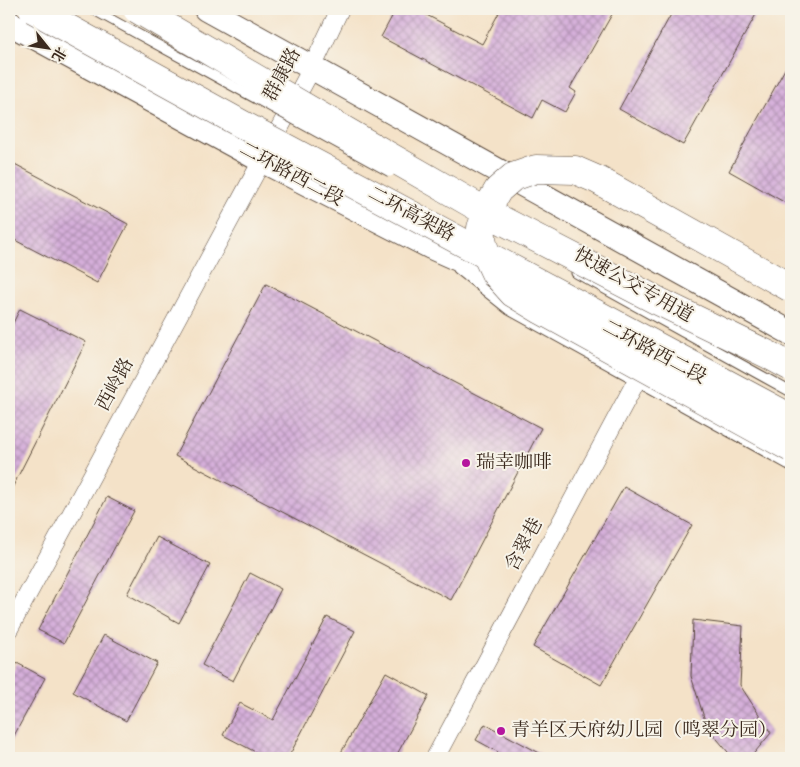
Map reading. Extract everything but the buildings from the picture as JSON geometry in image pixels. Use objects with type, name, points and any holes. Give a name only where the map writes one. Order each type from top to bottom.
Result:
[{"type":"highway","name":"二环高架路","points":[[33,9],[245,126],[791,418]]},
{"type":"highway","name":"二环高架路","points":[[137,9],[490,214],[791,367]]},
{"type":"highway","points":[[791,288],[598,180],[575,170],[536,169],[513,177],[498,190],[490,204],[481,228],[487,256],[496,273],[513,293],[791,448]]},
{"type":"main road","points":[[206,9],[791,333]]},
{"type":"main road","name":"二环路西二段","points":[[9,23],[261,160],[431,247],[569,308],[791,427]]},
{"type":"street","name":"群康路","points":[[261,160],[312,68],[340,9]]},
{"type":"street","name":"西岭路","points":[[9,629],[261,160]]},
{"type":"street","name":"含翠巷","points":[[435,758],[652,352]]},
{"type":"lane","points":[[92,9],[399,177]]},
{"type":"lane","points":[[477,219],[494,229]]},
{"type":"lane","points":[[431,247],[509,310],[791,466]]},
{"type":"lane","name":"快速公交专用道","points":[[564,267],[791,392]]},
{"type":"place","name":"瑞幸咖啡","points":[[466,463]]},
{"type":"place","name":"青羊区天府幼儿园（鸣翠分园）","points":[[501,731]]}]
